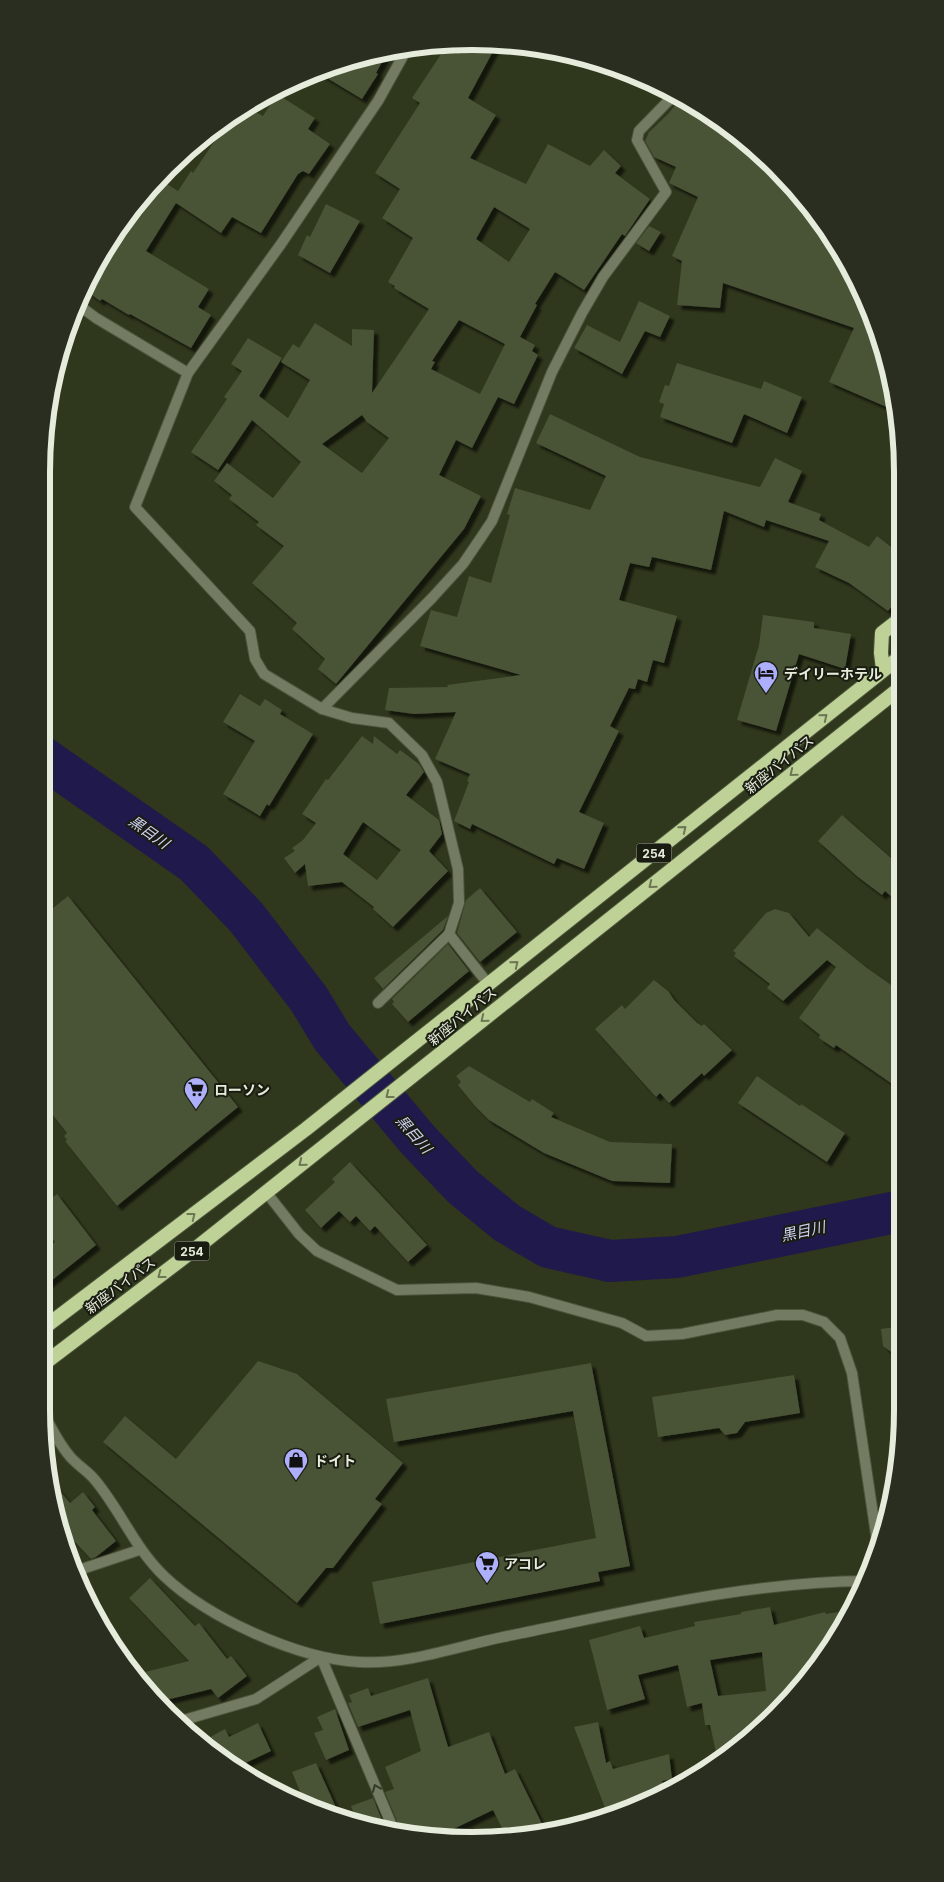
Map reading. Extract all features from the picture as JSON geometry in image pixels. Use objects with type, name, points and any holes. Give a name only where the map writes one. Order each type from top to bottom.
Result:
[{"type":"highway","points":[[884,669],[881,652],[882,633],[894,624]]},
{"type":"highway","name":"新座バイパス","points":[[50,1323],[325,1114],[894,662]]},
{"type":"highway","name":"新座バイパス","points":[[50,1359],[266,1192],[894,694]]},
{"type":"street","points":[[378,1003],[449,934],[459,903],[458,869],[437,782],[422,755],[389,723],[352,718],[322,709],[264,674],[256,659],[250,631],[135,507],[188,373],[281,244],[378,101],[403,56]]},
{"type":"street","points":[[322,709],[451,578],[463,564],[492,521],[552,372],[582,313],[604,277],[666,192],[636,140],[639,131],[669,100]]},
{"type":"street","points":[[83,309],[188,373]]},
{"type":"street","points":[[449,934],[488,985]]},
{"type":"street","points":[[266,1192],[299,1234],[316,1251],[397,1290],[476,1288],[529,1297],[622,1323],[646,1336],[682,1334],[777,1315],[804,1315],[824,1322],[840,1338],[852,1373],[876,1533]]},
{"type":"street","points":[[51,1426],[68,1455],[95,1480],[139,1550],[165,1577],[213,1613],[290,1648],[321,1657],[359,1662],[401,1661],[485,1641],[732,1591],[857,1582]]},
{"type":"street","points":[[81,1569],[139,1550]]},
{"type":"street","points":[[186,1719],[256,1699],[321,1657]]},
{"type":"street","points":[[321,1657],[391,1824]]},
{"type":"building","points":[[464,50],[493,51],[468,98],[496,115],[470,158],[526,184],[548,144],[590,166],[604,150],[621,166],[615,173],[650,199],[625,236],[622,234],[584,290],[555,272],[535,304],[537,305],[520,337],[535,345],[532,351],[538,355],[514,404],[498,397],[472,448],[456,440],[439,475],[481,496],[464,529],[336,684],[318,669],[325,659],[292,629],[297,623],[252,583],[284,546],[256,525],[259,522],[229,499],[232,495],[214,481],[227,463],[273,498],[301,462],[252,420],[218,470],[191,452],[227,399],[224,397],[242,371],[231,364],[248,338],[282,358],[259,396],[288,418],[310,380],[281,362],[293,344],[299,348],[315,323],[352,346],[352,329],[374,330],[372,393],[429,309],[394,288],[395,286],[388,282],[413,238],[382,218],[400,189],[375,173],[420,103],[412,98],[443,51],[462,54]],"holes":[[[494,207],[530,229],[509,262],[476,239]],[[459,320],[505,344],[480,394],[431,369],[435,362],[432,361]],[[362,415],[367,422],[389,438],[362,473],[322,444]]]},
{"type":"building","points":[[383,59],[376,73],[378,74],[362,99],[325,77]]},
{"type":"building","points":[[281,96],[315,118],[308,129],[330,144],[309,174],[303,171],[298,174],[261,233],[232,217],[221,233],[176,203],[146,251],[209,289],[198,307],[211,315],[191,348],[102,299],[100,301],[90,293],[121,238],[137,215],[165,183],[178,191],[191,171],[193,173],[219,134],[254,111],[263,116],[273,101]]},
{"type":"building","points":[[677,103],[729,137],[770,174],[807,215],[837,261],[862,311],[880,363],[889,408],[829,382],[854,328],[723,283],[720,308],[677,305],[682,261],[672,256],[698,197],[669,183],[676,167],[654,157],[645,141],[649,132]]},
{"type":"building","points":[[326,204],[360,221],[330,273],[298,255],[307,235],[310,237]]},
{"type":"building","points":[[649,226],[661,232],[649,251],[636,243]]},
{"type":"building","points":[[639,301],[670,316],[660,337],[645,331],[622,374],[574,348],[587,325],[620,342]]},
{"type":"building","points":[[677,363],[761,389],[764,381],[802,397],[787,433],[744,414],[732,443],[660,417],[664,404],[659,402],[665,385],[669,386]]},
{"type":"building","points":[[550,414],[640,457],[760,487],[775,458],[802,471],[788,502],[821,514],[819,520],[869,547],[877,536],[894,549],[894,604],[888,611],[849,583],[815,567],[829,541],[766,520],[764,527],[724,511],[711,570],[652,557],[649,567],[630,563],[619,600],[677,616],[664,663],[653,660],[647,682],[638,679],[635,689],[629,688],[610,726],[619,731],[579,812],[604,823],[584,869],[557,858],[554,864],[472,824],[470,829],[454,821],[469,782],[467,781],[470,774],[435,759],[456,712],[414,714],[385,710],[389,688],[448,687],[447,685],[521,675],[420,646],[431,610],[457,617],[469,576],[491,583],[510,515],[507,514],[515,488],[590,510],[606,476],[536,443]]},
{"type":"building","points":[[763,615],[814,622],[814,628],[851,634],[845,669],[799,654],[776,731],[737,720],[759,645]]},
{"type":"building","points":[[240,694],[260,706],[265,699],[282,710],[280,714],[313,734],[269,806],[267,804],[260,816],[223,794],[255,741],[223,722]]},
{"type":"building","points":[[362,736],[373,744],[374,736],[397,754],[400,750],[419,764],[424,772],[406,795],[439,820],[442,834],[429,851],[448,871],[393,927],[373,909],[374,907],[342,882],[308,886],[305,864],[295,873],[284,858],[295,851],[292,848],[303,840],[316,823],[302,814],[326,779],[328,780]],"holes":[[[363,822],[401,850],[377,880],[343,854]]]},
{"type":"building","points":[[842,815],[894,861],[894,899],[885,891],[882,895],[858,877],[818,841]]},
{"type":"building","points":[[480,888],[517,932],[480,962],[457,933],[466,900]]},
{"type":"building","points":[[68,896],[238,1107],[117,1206],[65,1141],[67,1140],[64,1136],[67,1133],[50,1111],[50,911]]},
{"type":"building","points":[[775,909],[789,913],[809,937],[817,928],[894,987],[894,1085],[836,1045],[834,1048],[819,1038],[820,1035],[799,1018],[836,967],[827,960],[783,1001],[767,988],[770,984],[734,956],[736,953],[733,951],[766,913]]},
{"type":"building","points":[[448,916],[443,930],[383,989],[374,978]]},
{"type":"building","points":[[448,944],[469,971],[408,1022],[392,1004],[394,1002],[392,999]]},
{"type":"building","points":[[654,980],[668,991],[675,1001],[697,1023],[702,1026],[704,1024],[732,1050],[704,1076],[702,1073],[669,1103],[660,1093],[656,1097],[595,1029],[622,1005],[625,1009]]},
{"type":"building","points":[[469,1066],[530,1102],[532,1099],[554,1113],[551,1117],[610,1142],[672,1144],[670,1183],[612,1181],[544,1153],[489,1120],[475,1106],[458,1085],[461,1082],[456,1076]]},
{"type":"building","points":[[757,1076],[800,1106],[801,1104],[845,1133],[827,1162],[738,1103]]},
{"type":"building","points":[[350,1162],[427,1245],[408,1262],[375,1226],[370,1231],[356,1216],[350,1222],[339,1211],[321,1228],[305,1210],[335,1182],[332,1179]]},
{"type":"building","points":[[57,1194],[96,1245],[50,1282],[50,1246],[55,1242],[50,1236],[50,1199]]},
{"type":"building","points":[[894,1327],[894,1354],[883,1346],[881,1329]]},
{"type":"building","name":"ドイト","points":[[258,1361],[297,1374],[403,1463],[375,1499],[382,1504],[333,1568],[326,1568],[297,1603],[103,1442],[125,1416],[176,1459]]},
{"type":"building","points":[[591,1363],[630,1566],[598,1572],[600,1581],[380,1624],[372,1582],[596,1538],[573,1411],[394,1442],[386,1399]]},
{"type":"building","points":[[794,1375],[800,1413],[745,1422],[737,1433],[725,1435],[719,1428],[658,1437],[652,1397]]},
{"type":"building","points":[[57,1488],[70,1503],[83,1492],[95,1507],[92,1510],[116,1541],[91,1559],[69,1535]]},
{"type":"building","points":[[150,1578],[195,1626],[199,1623],[227,1659],[231,1656],[247,1676],[218,1698],[211,1689],[166,1700],[142,1673],[189,1661],[129,1598]]},
{"type":"building","points":[[770,1607],[774,1625],[825,1612],[826,1614],[842,1611],[823,1644],[789,1688],[752,1726],[748,1726],[749,1728],[716,1754],[710,1725],[705,1725],[702,1703],[687,1707],[678,1665],[638,1675],[645,1699],[607,1710],[589,1640],[640,1626],[644,1638],[695,1626],[694,1622],[741,1614],[741,1612]],"holes":[[[762,1652],[766,1691],[718,1696],[710,1660]]]},
{"type":"building","points":[[428,1678],[448,1747],[489,1732],[505,1774],[515,1769],[543,1826],[503,1831],[493,1810],[449,1831],[446,1828],[440,1831],[399,1825],[385,1792],[394,1789],[385,1767],[421,1751],[410,1710],[358,1727],[348,1703],[352,1702],[349,1695],[368,1688],[371,1696]]},
{"type":"building","points":[[335,1709],[349,1750],[326,1760],[314,1733],[323,1730],[317,1717]]},
{"type":"building","points":[[598,1722],[606,1763],[610,1761],[613,1769],[669,1754],[672,1779],[662,1781],[663,1786],[659,1788],[606,1811],[574,1727]]},
{"type":"building","points":[[258,1723],[271,1751],[243,1764],[208,1739],[225,1729],[229,1737]]},
{"type":"building","points":[[316,1763],[337,1810],[302,1796],[292,1772]]},
{"type":"building","points":[[373,1798],[383,1822],[355,1816],[351,1806]]},
{"type":"waterway","name":"黒目川","points":[[50,763],[194,863],[246,917],[309,999],[332,1037],[418,1140],[463,1187],[507,1223],[548,1247],[610,1261],[677,1257],[894,1212]]},
{"type":"place","name":"デイリーホテル","points":[[766,694]]},
{"type":"place","name":"ローソン","points":[[196,1110]]},
{"type":"place","name":"ドイト","points":[[296,1481]]},
{"type":"place","name":"アコレ","points":[[487,1584]]}]
